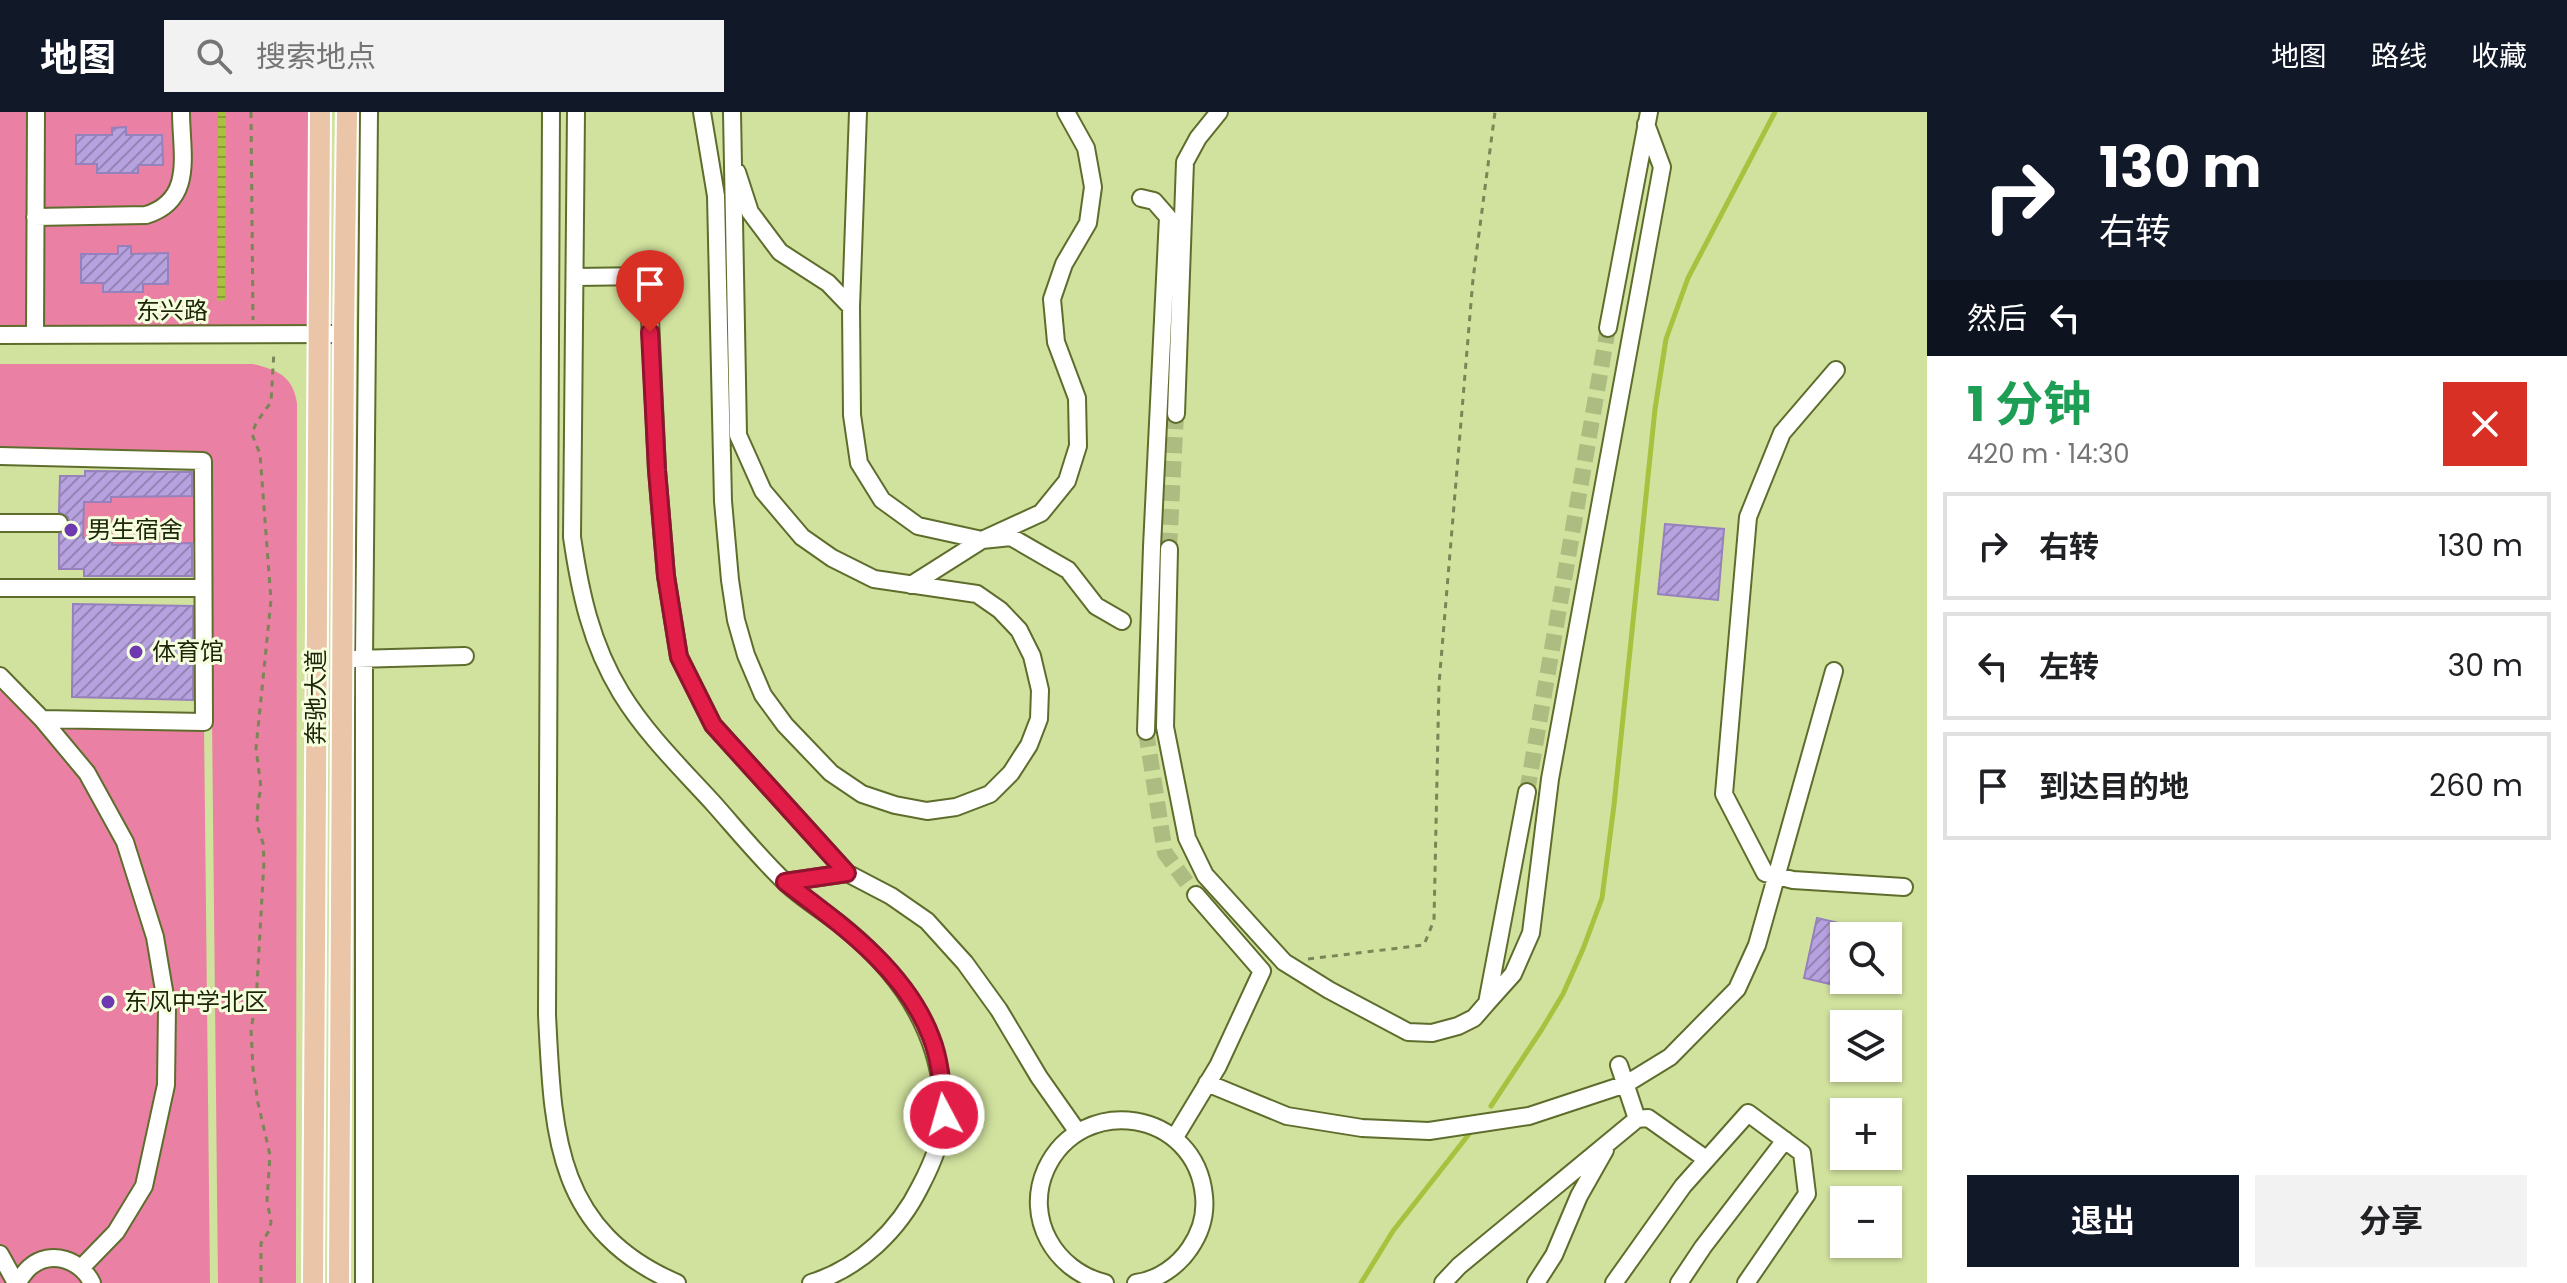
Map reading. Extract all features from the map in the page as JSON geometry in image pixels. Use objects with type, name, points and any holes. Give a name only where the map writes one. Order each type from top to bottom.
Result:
[{"type":"main road","name":"奔驰大道","points":[[313,1283],[320,112]]},
{"type":"main road","name":"奔驰大道","points":[[339,1283],[347,112]]},
{"type":"street","points":[[35,335],[36,112]]},
{"type":"street","points":[[35,217],[146,215],[162,210],[181,186],[181,112]]},
{"type":"street","points":[[364,1283],[364,659],[369,112]]},
{"type":"street","points":[[551,112],[547,1015],[554,1122],[567,1175],[586,1211],[615,1246],[647,1270],[677,1283]]},
{"type":"street","points":[[576,112],[572,537],[580,593],[600,652],[621,693],[653,736],[785,882],[848,931],[889,971],[912,1002],[930,1035],[939,1065],[944,1115],[934,1160],[911,1206],[881,1241],[853,1265],[811,1283]]},
{"type":"street","points":[[702,112],[716,196],[723,501],[730,580],[736,620],[746,655],[763,695],[785,725],[831,773],[862,794],[895,805],[927,811],[956,807],[990,794],[1011,773],[1029,745],[1039,719],[1040,690],[1032,656],[1019,630],[1000,610],[977,594],[874,579],[832,558],[802,537],[763,491],[738,435],[732,112]]},
{"type":"street","points":[[858,112],[851,307],[852,415],[859,463],[882,500],[918,526],[982,540],[1011,537],[1068,570],[1096,606],[1122,621]]},
{"type":"street","points":[[911,585],[982,540],[1041,513],[1067,481],[1078,446],[1077,398],[1056,342],[1052,299],[1064,264],[1088,223],[1093,187],[1086,148],[1066,112]]},
{"type":"street","points":[[1176,414],[1185,162],[1198,138],[1219,112]]},
{"type":"street","points":[[1169,549],[1165,727],[1187,838],[1205,875],[1284,962],[1408,1032],[1432,1033],[1474,1018],[1513,974],[1531,933],[1550,779],[1662,167],[1648,118]]},
{"type":"street","points":[[1608,328],[1648,118]]},
{"type":"street","points":[[732,155],[750,212],[780,252],[828,283],[851,307]]},
{"type":"street","points":[[1141,198],[1154,201],[1168,217],[1182,244]]},
{"type":"street","points":[[1146,731],[1168,217]]},
{"type":"street","points":[[575,277],[648,276],[657,470],[666,576],[679,657],[713,725],[847,873],[891,896],[927,921],[965,963],[1077,1131]]},
{"type":"street","name":"东兴路","points":[[0,335],[344,334]]},
{"type":"street","points":[[1836,370],[1782,433],[1748,517],[1724,794],[1765,873],[1793,880],[1904,887]]},
{"type":"street","points":[[0,456],[203,461],[204,722],[42,719]]},
{"type":"street","points":[[343,513],[365,513]]},
{"type":"street","points":[[0,523],[59,523]]},
{"type":"street","points":[[0,588],[203,588]]},
{"type":"street","points":[[342,659],[465,656]]},
{"type":"street","points":[[1207,1083],[1287,1116],[1362,1128],[1429,1131],[1529,1116],[1626,1084],[1670,1057],[1737,989],[1757,945],[1834,671]]},
{"type":"street","points":[[0,676],[42,719],[87,773],[125,842],[155,937],[167,1008],[166,1085],[144,1186],[116,1232],[81,1268]]},
{"type":"street","points":[[1487,1003],[1527,792]]},
{"type":"street","points":[[785,882],[847,873]]},
{"type":"street","points":[[1196,895],[1262,971]]},
{"type":"street","points":[[1175,1137],[1207,1083],[1262,971],[1284,962]]},
{"type":"street","points":[[1619,1065],[1637,1119]]},
{"type":"street","points":[[1614,1283],[1683,1186],[1748,1113],[1802,1153],[1807,1194],[1746,1283]]},
{"type":"street","points":[[1443,1283],[1459,1266],[1637,1119],[1648,1118],[1706,1159]]},
{"type":"street","points":[[1094,1282],[1059,1258],[1044,1234],[1038,1206],[1042,1179],[1052,1156],[1077,1131],[1115,1119],[1155,1125],[1175,1137],[1188,1151],[1203,1179],[1206,1209],[1199,1235],[1181,1261],[1150,1281],[1136,1283]]},
{"type":"street","points":[[1679,1283],[1785,1140]]},
{"type":"street","points":[[1536,1283],[1554,1255],[1579,1196],[1609,1142]]},
{"type":"street","points":[[0,1254],[16,1283],[30,1266],[56,1258],[70,1261],[81,1268],[92,1283]]},
{"type":"path","points":[[251,112],[253,335]]},
{"type":"path","points":[[1284,962],[1424,945],[1434,920],[1439,684],[1473,279],[1495,112]]},
{"type":"path","points":[[261,1283],[261,1243],[271,1222],[267,1200],[270,1155],[258,1103],[251,1029],[256,1003],[264,861],[263,843],[257,825],[261,788],[256,748],[271,600],[260,454],[252,434],[271,402],[275,335]]},
{"type":"shaded area","points":[[0,112],[320,112],[318,334],[0,335]]},
{"type":"shaded area","points":[[218,112],[226,112],[225,300],[217,301]]},
{"type":"shaded area","name":"东风中学北区","points":[[0,364],[253,364],[288,380],[295,394],[296,1283],[218,1283],[212,720],[204,723],[210,1283],[0,1283],[0,676],[42,719],[203,722],[202,461],[0,456]]},
{"type":"shaded area","points":[[198,496],[199,543],[112,545],[112,538],[83,538],[84,502],[111,502],[111,497]]},
{"type":"building","points":[[126,127],[126,135],[162,135],[163,165],[138,165],[138,173],[97,173],[97,164],[76,164],[76,135],[112,135],[112,128]]},
{"type":"building","points":[[118,246],[131,246],[131,254],[168,253],[168,284],[143,284],[143,292],[103,292],[103,283],[81,283],[81,254],[118,254]]},
{"type":"building","name":"男生宿舍","points":[[85,471],[192,472],[192,496],[111,497],[111,502],[84,502],[83,538],[112,538],[112,545],[192,543],[192,576],[84,576],[84,569],[59,569],[59,534],[65,532],[70,524],[68,517],[59,512],[60,476],[85,476]]},
{"type":"building","points":[[1665,524],[1724,529],[1718,600],[1658,594]]},
{"type":"building","name":"体育馆","points":[[73,604],[193,606],[193,700],[72,697]]},
{"type":"building","points":[[1817,918],[1834,922],[1830,922],[1830,984],[1804,978]]},
{"type":"waterway","points":[[1491,1106],[1563,994],[1602,898],[1655,409],[1666,339],[1688,278],[1775,112]]},
{"type":"waterway","points":[[1361,1283],[1393,1231],[1473,1129]]},
{"type":"tunnel","points":[[1527,792],[1608,328]]},
{"type":"tunnel","points":[[1169,549],[1176,414]]},
{"type":"tunnel","points":[[1146,731],[1165,853],[1196,895]]},
{"type":"place","name":"男生宿舍","points":[[71,530]]},
{"type":"place","name":"体育馆","points":[[136,652]]},
{"type":"place","name":"东风中学北区","points":[[108,1002]]},
{"type":"route","points":[[650,332],[666,576],[679,657],[713,725],[847,873],[785,882],[848,931],[889,971],[912,1002],[930,1035],[939,1065],[944,1115]]}]
